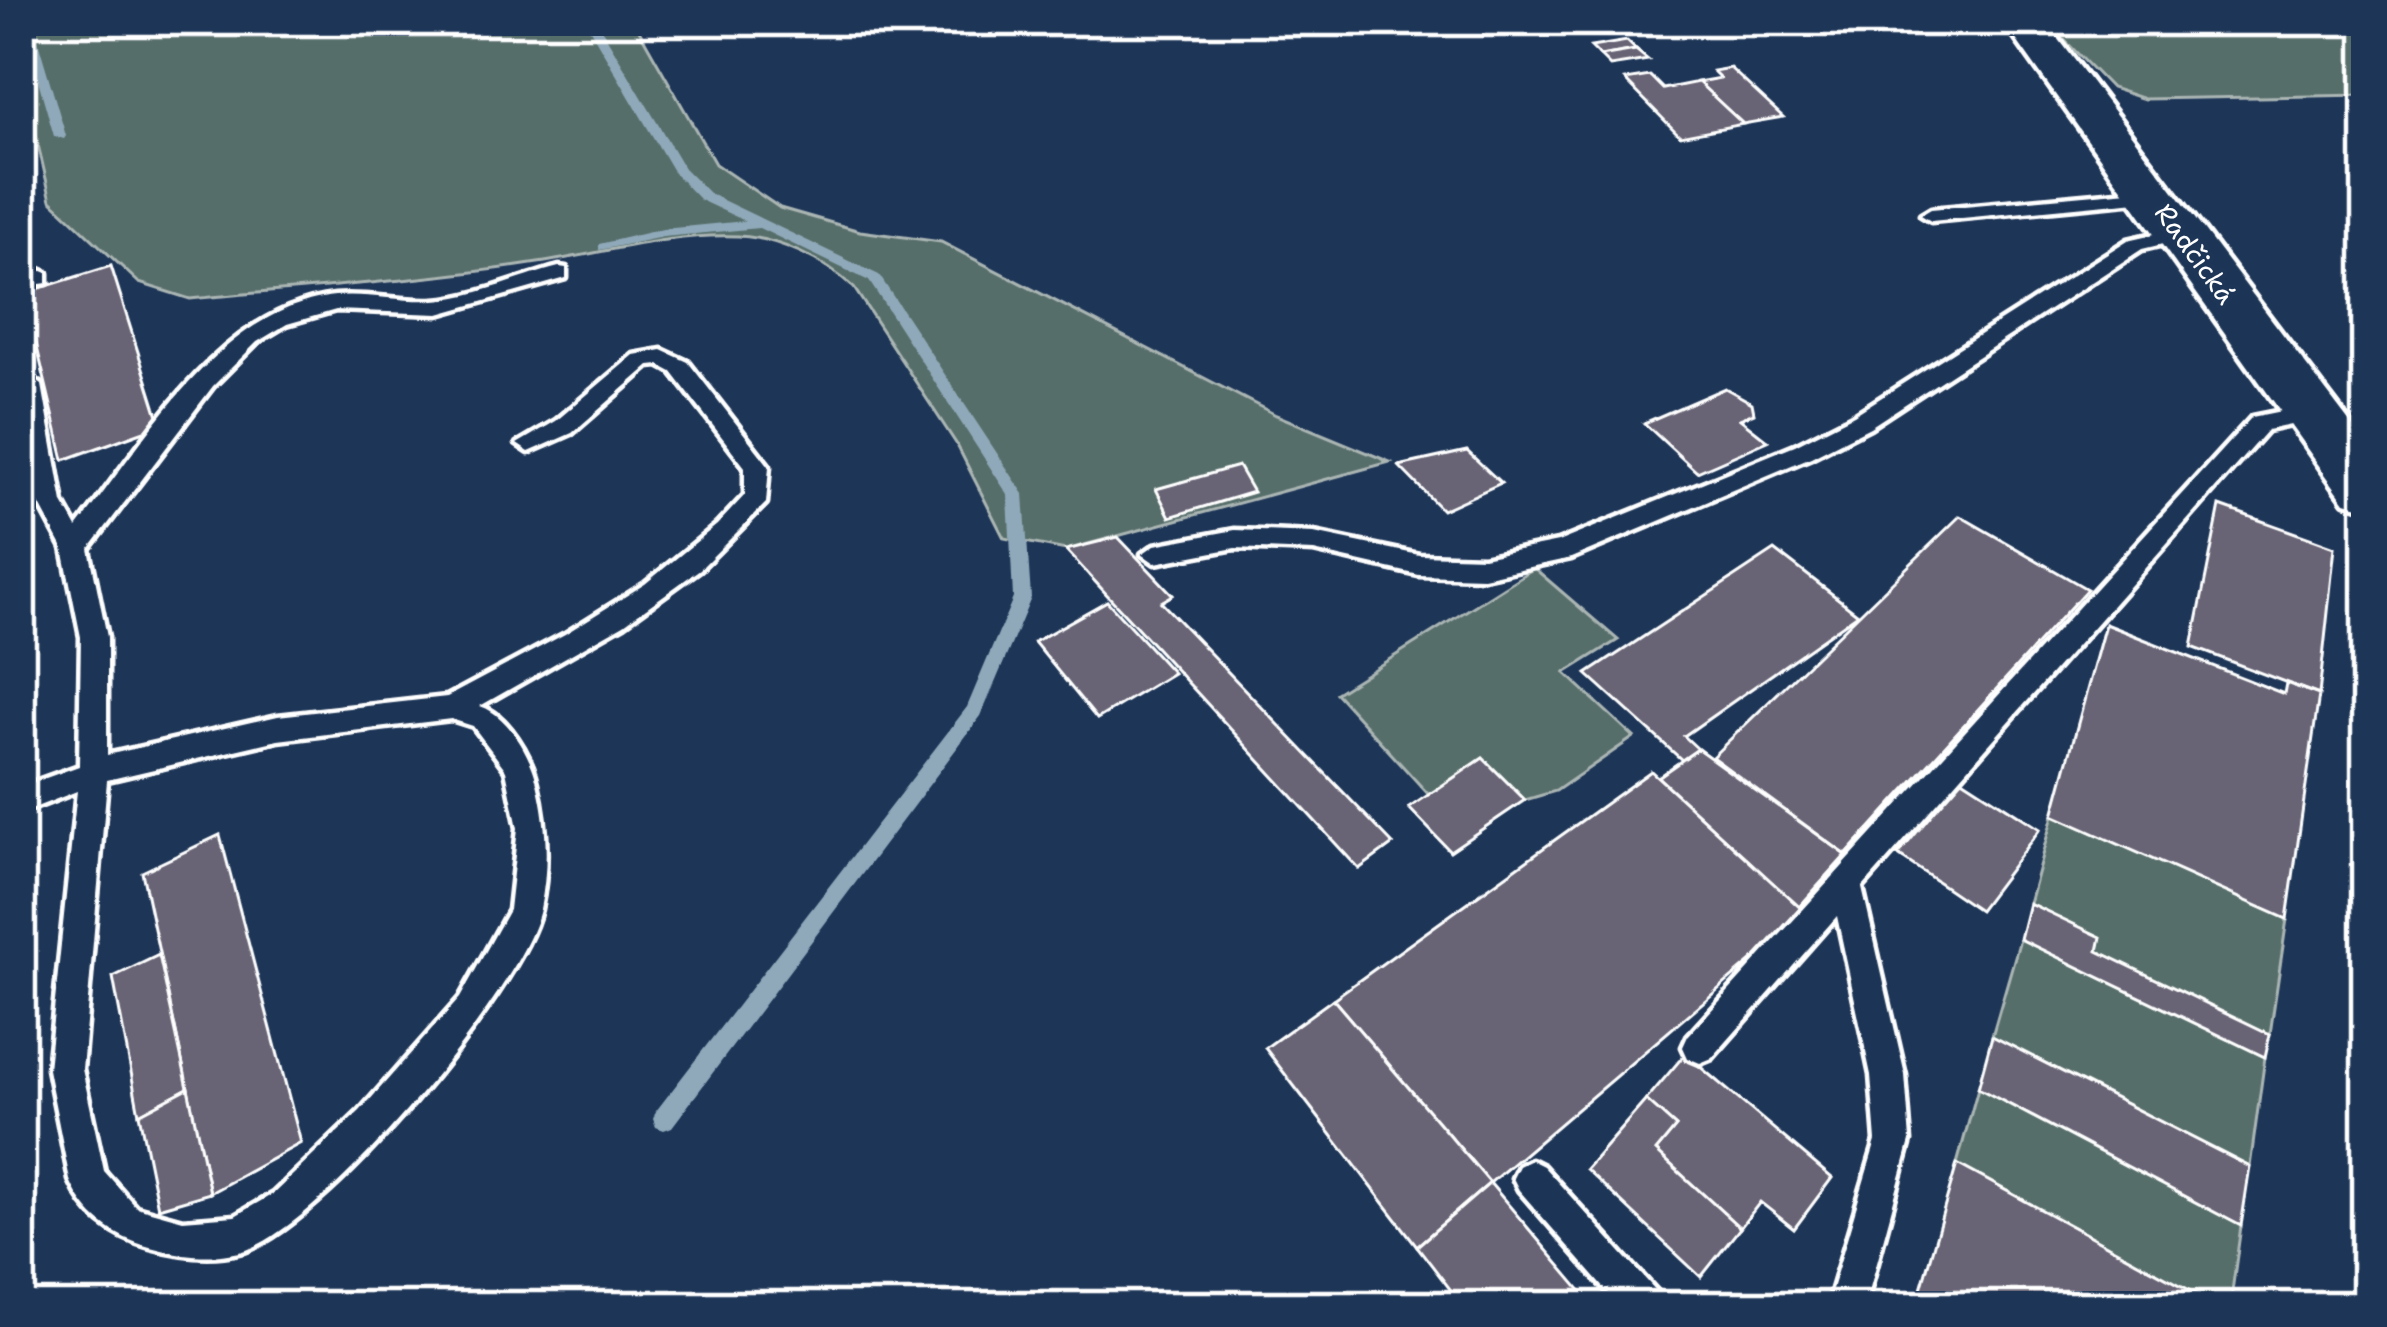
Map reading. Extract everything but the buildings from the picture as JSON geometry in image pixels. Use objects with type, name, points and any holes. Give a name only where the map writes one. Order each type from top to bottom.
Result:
[{"type":"street","name":"Radčická","points":[[2024,21],[2366,487]]},
{"type":"lane","points":[[1930,214],[2166,214]]},
{"type":"lane","points":[[1156,554],[1235,539],[1314,542],[1419,565],[1483,567],[1562,551],[1803,451],[1862,421],[2135,244],[2166,214]]},
{"type":"lane","points":[[76,548],[206,381],[249,337],[279,320],[335,303],[439,307],[560,273]]},
{"type":"lane","points":[[21,800],[92,773],[278,728],[452,708],[563,650],[659,585],[729,531],[757,497],[757,466],[680,367],[662,357],[643,360],[564,428],[529,444]]},
{"type":"lane","points":[[31,385],[51,502],[76,548],[94,637],[92,773],[65,1070],[88,1180],[125,1222],[183,1238],[239,1234],[286,1207],[372,1123],[471,1009],[524,912],[533,828],[519,766],[483,718],[452,708]]},
{"type":"lane","points":[[1700,1047],[2260,423],[2311,412]]},
{"type":"lane","points":[[1846,885],[1888,1075],[1894,1141],[1846,1306]]},
{"type":"lane","points":[[1531,1178],[1645,1306]]},
{"type":"green space","points":[[21,21],[634,21],[715,164],[780,208],[860,231],[941,242],[1276,415],[1390,462],[1066,550],[1004,538],[957,445],[854,288],[815,260],[769,241],[738,236],[687,238],[451,275],[190,299],[139,283],[51,200],[21,72]]},
{"type":"green space","points":[[2046,21],[2366,21],[2366,95],[2144,99],[2111,88]]},
{"type":"green space","points":[[1534,568],[1618,640],[1565,673],[1634,737],[1556,791],[1525,800],[1483,758],[1429,795],[1336,693]]},
{"type":"green space","points":[[2053,815],[2287,919],[2270,1034],[2098,951],[2100,937],[2029,903]]},
{"type":"green space","points":[[2020,939],[2265,1057],[2250,1167],[1992,1036]]},
{"type":"green space","points":[[1978,1088],[2241,1226],[2230,1306],[2219,1306],[1957,1164]]},
{"type":"waterway","points":[[26,21],[60,136]]},
{"type":"waterway","points":[[591,21],[679,170],[705,197],[874,278],[1016,494],[1022,598],[974,711],[664,1119]]},
{"type":"waterway","points":[[604,247],[663,233],[758,224]]}]
